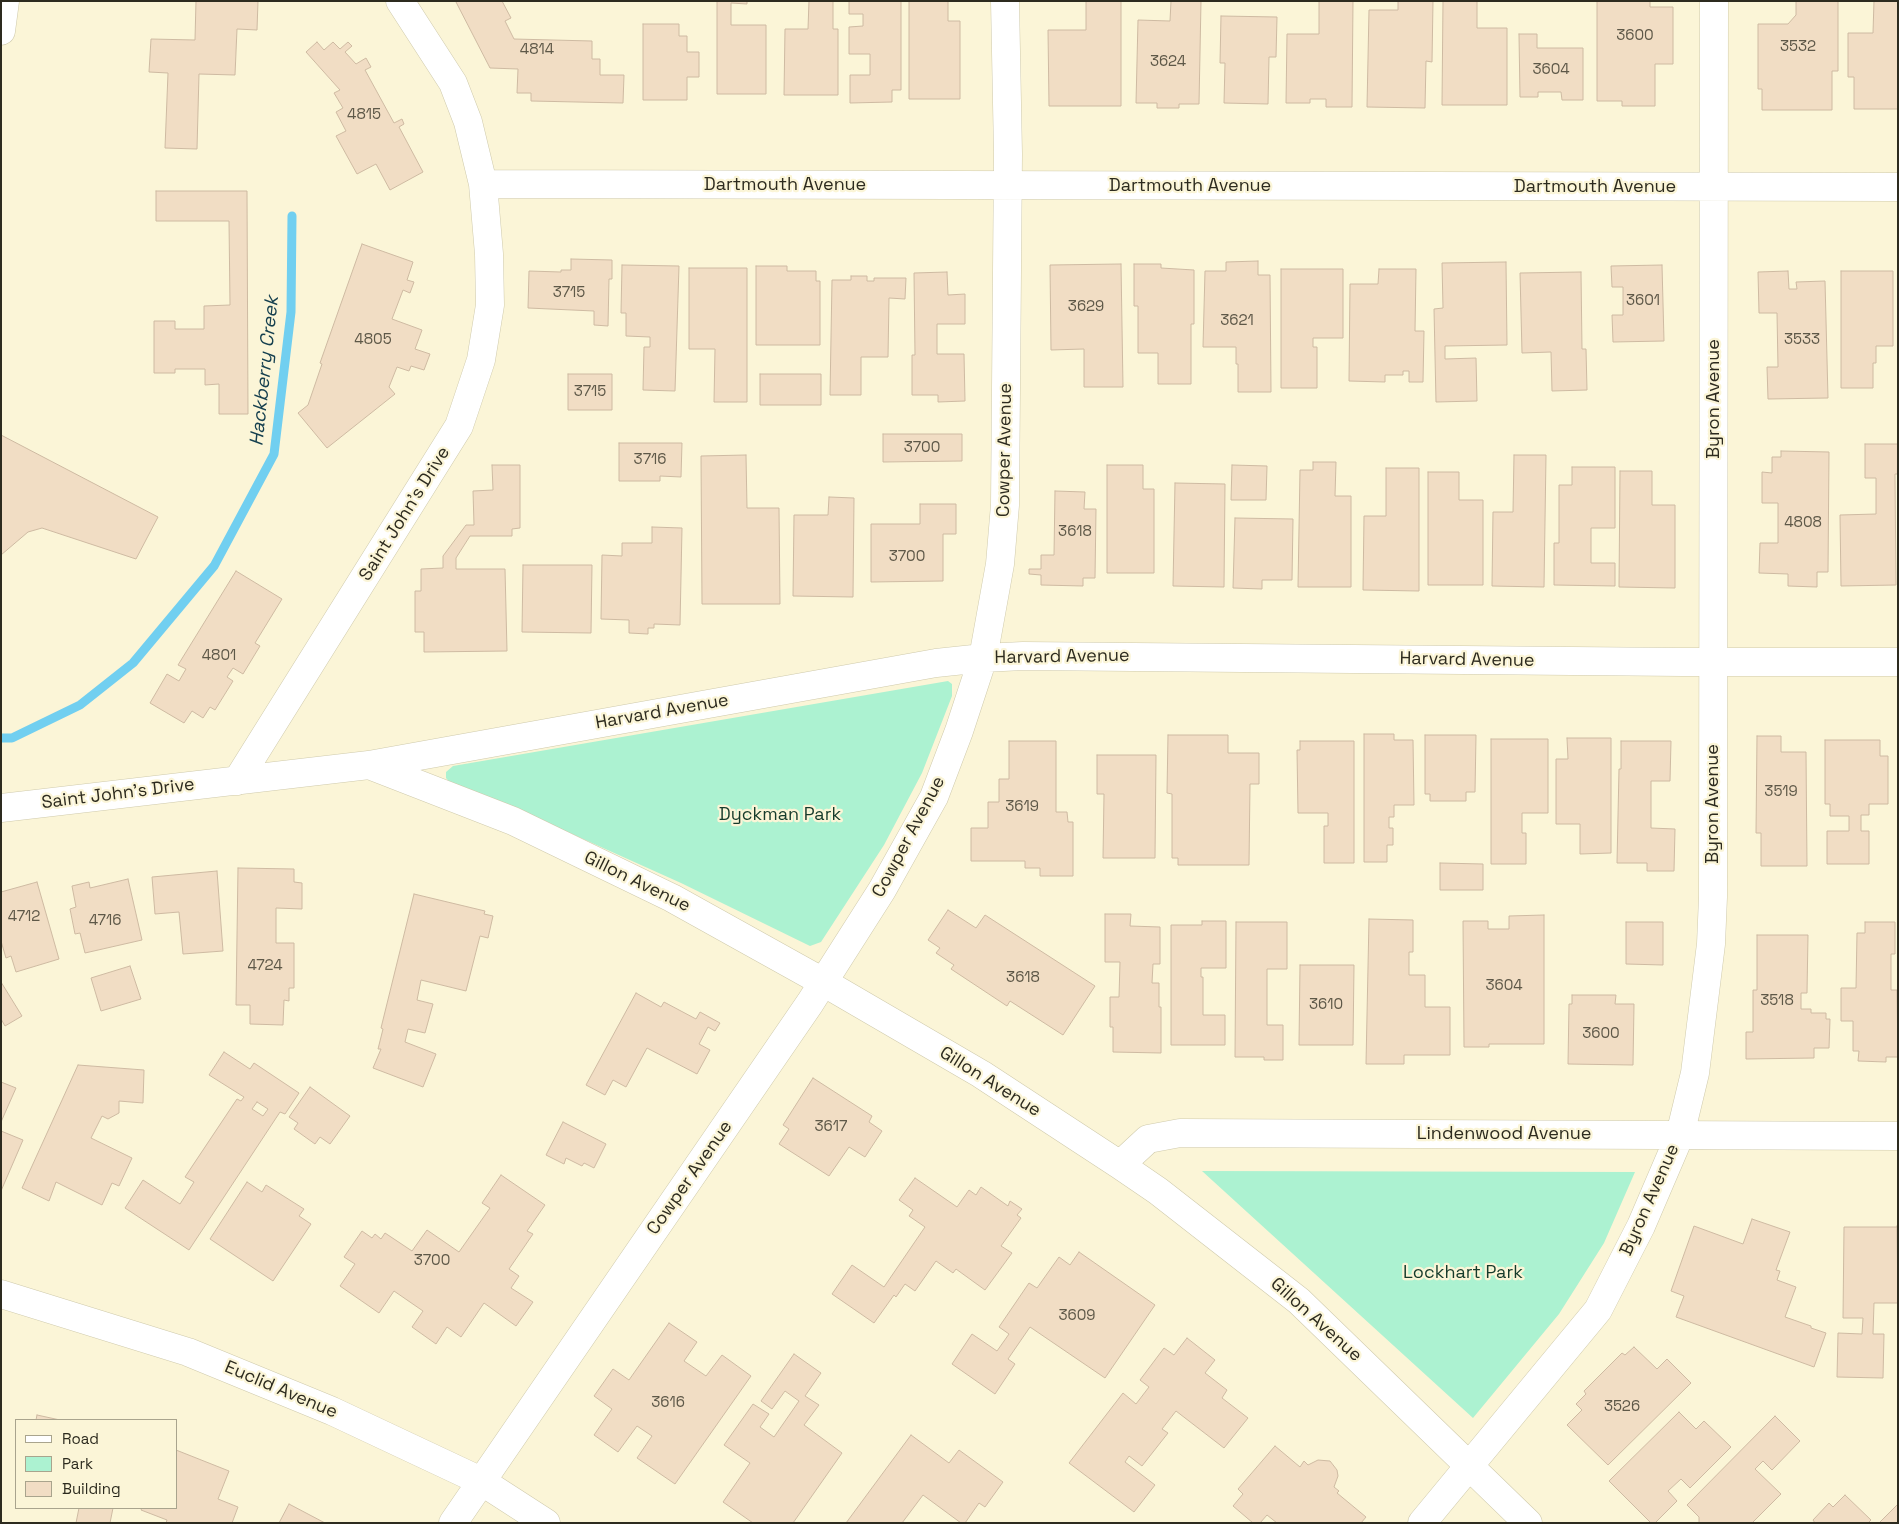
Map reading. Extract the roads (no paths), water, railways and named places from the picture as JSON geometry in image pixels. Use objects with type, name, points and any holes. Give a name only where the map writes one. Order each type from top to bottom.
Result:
[{"type":"street","points":[[1,31],[5,1]]},
{"type":"street","name":"Saint John's Drive","points":[[1,808],[237,781],[459,426],[480,360],[490,305],[489,254],[483,184],[468,122],[452,83],[400,1]]},
{"type":"street","name":"Cowper Avenue","points":[[453,1523],[823,982],[882,890],[934,797],[960,731],[983,658],[1000,564],[1005,505],[1008,185],[1004,1]]},
{"type":"street","name":"Byron Avenue","points":[[1422,1523],[1598,1310],[1641,1226],[1680,1135],[1695,1073],[1711,944],[1713,897],[1714,1]]},
{"type":"street","name":"Dartmouth Avenue","points":[[483,184],[1898,187]]},
{"type":"street","name":"Harvard Avenue","points":[[237,781],[368,765],[936,663],[983,658],[1022,656],[1898,662]]},
{"type":"street","name":"Gillon Avenue","points":[[368,765],[513,821],[672,898],[823,982],[981,1074],[1158,1191],[1299,1301],[1528,1523]]},
{"type":"street","name":"Lindenwood Avenue","points":[[1120,1165],[1148,1139],[1180,1133],[1898,1136]]},
{"type":"street","name":"Euclid Avenue","points":[[1,1294],[188,1352],[332,1410],[481,1481],[546,1523]]},
{"type":"waterway","name":"Hackberry Creek","points":[[1,738],[12,738],[80,705],[133,663],[214,566],[274,454],[291,312],[292,216]]},
{"type":"park label","name":"Dyckman Park","points":[[780,815]]},
{"type":"park label","name":"Lockhart Park","points":[[1463,1273]]}]
